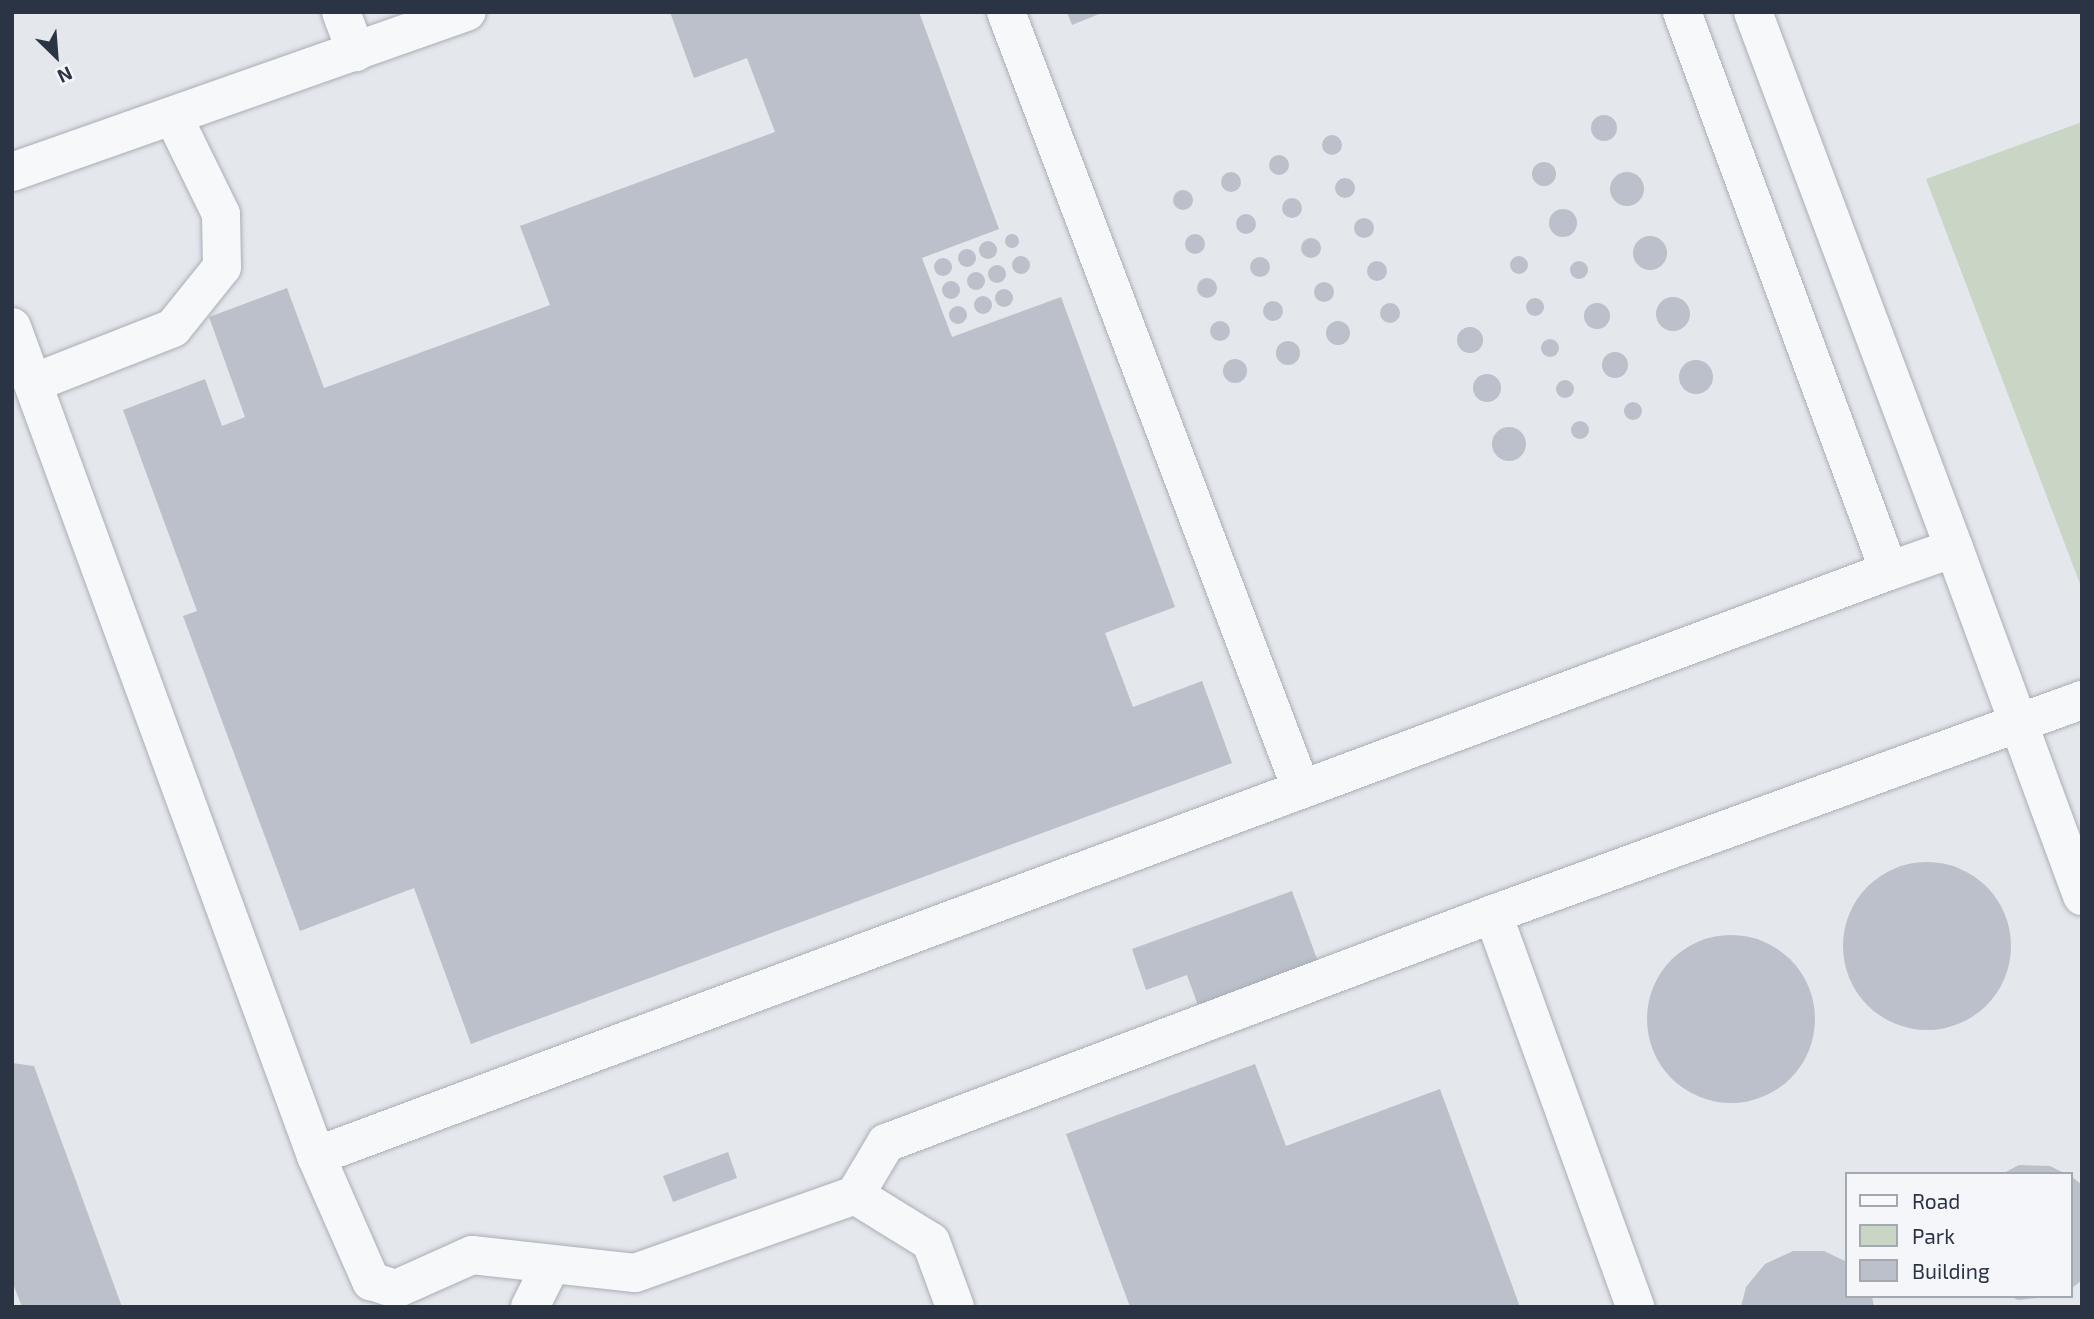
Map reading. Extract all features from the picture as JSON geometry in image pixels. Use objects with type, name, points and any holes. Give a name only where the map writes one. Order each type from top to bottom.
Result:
[{"type":"lane","points":[[341,12],[356,52]]},
{"type":"lane","points":[[12,172],[467,12]]},
{"type":"lane","points":[[1006,12],[1301,788]]},
{"type":"lane","points":[[1682,12],[1889,571]]},
{"type":"lane","points":[[1753,12],[2082,897]]},
{"type":"lane","points":[[33,383],[173,328],[222,267],[221,214],[173,116]]},
{"type":"lane","points":[[12,327],[316,1156],[370,1281],[396,1289],[472,1255],[550,1266],[635,1273],[855,1195],[886,1143],[1493,914],[2082,700]]},
{"type":"lane","points":[[316,1156],[1301,788],[1954,548]]},
{"type":"lane","points":[[1493,914],[1635,1307]]},
{"type":"lane","points":[[855,1195],[932,1242],[956,1307]]},
{"type":"lane","points":[[530,1307],[550,1266]]},
{"type":"green space","points":[[2082,122],[2082,589],[1926,179]]},
{"type":"building","points":[[670,12],[919,12],[999,229],[922,258],[952,337],[1061,297],[1175,607],[1105,633],[1133,707],[1202,681],[1232,763],[471,1044],[414,888],[300,931],[183,616],[197,611],[123,410],[205,379],[222,426],[245,417],[209,317],[287,288],[324,388],[550,305],[520,226],[775,132],[747,58],[694,78]]},
{"type":"building","points":[[1067,12],[1104,12],[1072,25]]},
{"type":"building","points":[[1604,115],[1613,119],[1617,128],[1613,137],[1604,141],[1595,137],[1591,128],[1595,119]]},
{"type":"building","points":[[1332,135],[1339,138],[1342,145],[1339,152],[1332,155],[1325,152],[1322,145],[1325,138]]},
{"type":"building","points":[[1279,155],[1286,158],[1289,165],[1286,172],[1279,175],[1272,172],[1269,165],[1272,158]]},
{"type":"building","points":[[1544,162],[1553,165],[1556,174],[1553,183],[1544,186],[1535,183],[1532,174],[1535,165]]},
{"type":"building","points":[[1231,172],[1238,175],[1241,182],[1238,189],[1231,192],[1224,189],[1221,182],[1224,175]]},
{"type":"building","points":[[1627,172],[1639,177],[1644,189],[1639,201],[1627,206],[1615,201],[1610,189],[1615,177]]},
{"type":"building","points":[[1345,178],[1352,181],[1355,188],[1352,195],[1345,198],[1338,195],[1335,188],[1338,181]]},
{"type":"building","points":[[1183,190],[1190,193],[1193,200],[1190,207],[1183,210],[1176,207],[1173,200],[1176,193]]},
{"type":"building","points":[[1292,198],[1299,201],[1302,208],[1299,215],[1292,218],[1285,215],[1282,208],[1285,201]]},
{"type":"building","points":[[1563,209],[1573,213],[1577,223],[1573,233],[1563,237],[1553,233],[1549,223],[1553,213]]},
{"type":"building","points":[[1246,214],[1253,217],[1256,224],[1253,231],[1246,234],[1239,231],[1236,224],[1239,217]]},
{"type":"building","points":[[1364,218],[1371,221],[1374,228],[1371,235],[1364,238],[1357,235],[1354,228],[1357,221]]},
{"type":"building","points":[[1009,234],[1015,234],[1019,241],[1015,248],[1009,248],[1005,244],[1005,238]]},
{"type":"building","points":[[1195,234],[1202,237],[1205,244],[1202,251],[1195,254],[1188,251],[1185,244],[1188,237]]},
{"type":"building","points":[[1650,236],[1662,241],[1667,253],[1662,265],[1650,270],[1638,265],[1633,253],[1638,241]]},
{"type":"building","points":[[1311,238],[1318,241],[1321,248],[1318,255],[1311,258],[1304,255],[1301,248],[1304,241]]},
{"type":"building","points":[[988,241],[994,244],[997,250],[994,256],[988,259],[982,256],[979,250],[982,244]]},
{"type":"building","points":[[967,249],[973,252],[976,258],[973,264],[967,267],[961,264],[958,258],[961,252]]},
{"type":"building","points":[[1021,256],[1027,259],[1030,265],[1027,271],[1021,274],[1015,271],[1012,265],[1015,259]]},
{"type":"building","points":[[1515,256],[1523,256],[1528,265],[1526,272],[1515,274],[1510,269],[1510,261]]},
{"type":"building","points":[[1260,257],[1267,260],[1270,267],[1267,274],[1260,277],[1253,274],[1250,267],[1253,260]]},
{"type":"building","points":[[943,258],[949,261],[952,267],[949,273],[943,276],[937,273],[934,267],[937,261]]},
{"type":"building","points":[[1377,261],[1384,264],[1387,271],[1384,278],[1377,281],[1370,278],[1367,271],[1370,264]]},
{"type":"building","points":[[1575,261],[1583,261],[1588,270],[1586,277],[1575,279],[1570,274],[1570,266]]},
{"type":"building","points":[[997,265],[1003,268],[1006,274],[1003,280],[997,283],[991,280],[988,274],[991,268]]},
{"type":"building","points":[[976,272],[982,275],[985,281],[982,287],[976,290],[970,287],[967,281],[970,275]]},
{"type":"building","points":[[1207,278],[1214,281],[1217,288],[1214,295],[1207,298],[1200,295],[1197,288],[1200,281]]},
{"type":"building","points":[[951,281],[957,284],[960,290],[957,296],[951,299],[945,296],[942,290],[945,284]]},
{"type":"building","points":[[1324,282],[1331,285],[1334,292],[1331,299],[1324,302],[1317,299],[1314,292],[1317,285]]},
{"type":"building","points":[[1004,289],[1010,292],[1013,298],[1010,304],[1004,307],[998,304],[995,298],[998,292]]},
{"type":"building","points":[[983,296],[989,299],[992,305],[989,311],[983,314],[977,311],[974,305],[977,299]]},
{"type":"building","points":[[1673,297],[1685,302],[1690,314],[1685,326],[1673,331],[1661,326],[1656,314],[1661,302]]},
{"type":"building","points":[[1531,298],[1539,298],[1544,307],[1542,314],[1531,316],[1526,311],[1526,303]]},
{"type":"building","points":[[1273,301],[1280,304],[1283,311],[1280,318],[1273,321],[1266,318],[1263,311],[1266,304]]},
{"type":"building","points":[[1390,303],[1397,306],[1400,313],[1397,320],[1390,323],[1383,320],[1380,313],[1383,306]]},
{"type":"building","points":[[1597,303],[1606,307],[1610,316],[1606,325],[1597,329],[1588,325],[1584,316],[1588,307]]},
{"type":"building","points":[[958,306],[964,309],[967,315],[964,321],[958,324],[952,321],[949,315],[952,309]]},
{"type":"building","points":[[1220,321],[1227,324],[1230,331],[1227,338],[1220,341],[1213,338],[1210,331],[1213,324]]},
{"type":"building","points":[[1333,321],[1343,321],[1350,328],[1350,338],[1343,345],[1333,345],[1326,338],[1326,328]]},
{"type":"building","points":[[1470,327],[1479,331],[1483,340],[1479,349],[1470,353],[1461,349],[1457,340],[1461,331]]},
{"type":"building","points":[[1546,339],[1554,339],[1559,348],[1557,355],[1546,357],[1541,352],[1541,344]]},
{"type":"building","points":[[1283,341],[1293,341],[1300,348],[1300,358],[1293,365],[1283,365],[1276,358],[1276,348]]},
{"type":"building","points":[[1615,352],[1624,356],[1628,365],[1624,374],[1615,378],[1606,374],[1602,365],[1606,356]]},
{"type":"building","points":[[1235,359],[1244,362],[1247,371],[1244,380],[1235,383],[1226,380],[1223,371],[1226,362]]},
{"type":"building","points":[[1696,360],[1708,365],[1713,377],[1708,389],[1696,394],[1684,389],[1679,377],[1684,365]]},
{"type":"building","points":[[1487,374],[1497,378],[1501,388],[1497,398],[1487,402],[1477,398],[1473,388],[1477,378]]},
{"type":"building","points":[[1561,380],[1569,380],[1574,389],[1572,396],[1561,398],[1556,393],[1556,385]]},
{"type":"building","points":[[1629,402],[1637,402],[1642,411],[1640,418],[1629,420],[1624,415],[1624,407]]},
{"type":"building","points":[[1576,421],[1584,421],[1589,430],[1587,437],[1576,439],[1571,434],[1571,426]]},
{"type":"building","points":[[1509,427],[1521,432],[1526,444],[1521,456],[1509,461],[1497,456],[1492,444],[1497,432]]},
{"type":"building","points":[[1927,862],[1959,868],[1986,887],[2005,914],[2011,946],[2005,978],[1986,1005],[1959,1024],[1927,1030],[1895,1024],[1868,1005],[1849,978],[1843,946],[1849,914],[1868,887],[1895,868]]},
{"type":"building","points":[[1292,891],[1320,967],[1200,1011],[1187,975],[1146,990],[1132,949]]},
{"type":"building","points":[[1731,935],[1763,941],[1790,960],[1809,987],[1815,1019],[1809,1051],[1790,1078],[1763,1097],[1731,1103],[1699,1097],[1672,1078],[1653,1051],[1647,1019],[1653,987],[1672,960],[1699,941]]},
{"type":"building","points":[[12,1063],[34,1066],[122,1307],[22,1307],[12,1281]]},
{"type":"building","points":[[1255,1064],[1286,1146],[1440,1089],[1520,1307],[1130,1307],[1066,1134]]},
{"type":"building","points":[[728,1152],[737,1178],[673,1202],[663,1176]]},
{"type":"building","points":[[2019,1165],[2050,1166],[2062,1172],[2006,1172]]},
{"type":"building","points":[[2073,1178],[2082,1185],[2082,1280],[2073,1287]]},
{"type":"building","points":[[1793,1251],[1824,1251],[1846,1262],[1846,1298],[1872,1298],[1874,1307],[1741,1307],[1746,1287],[1765,1264]]}]
